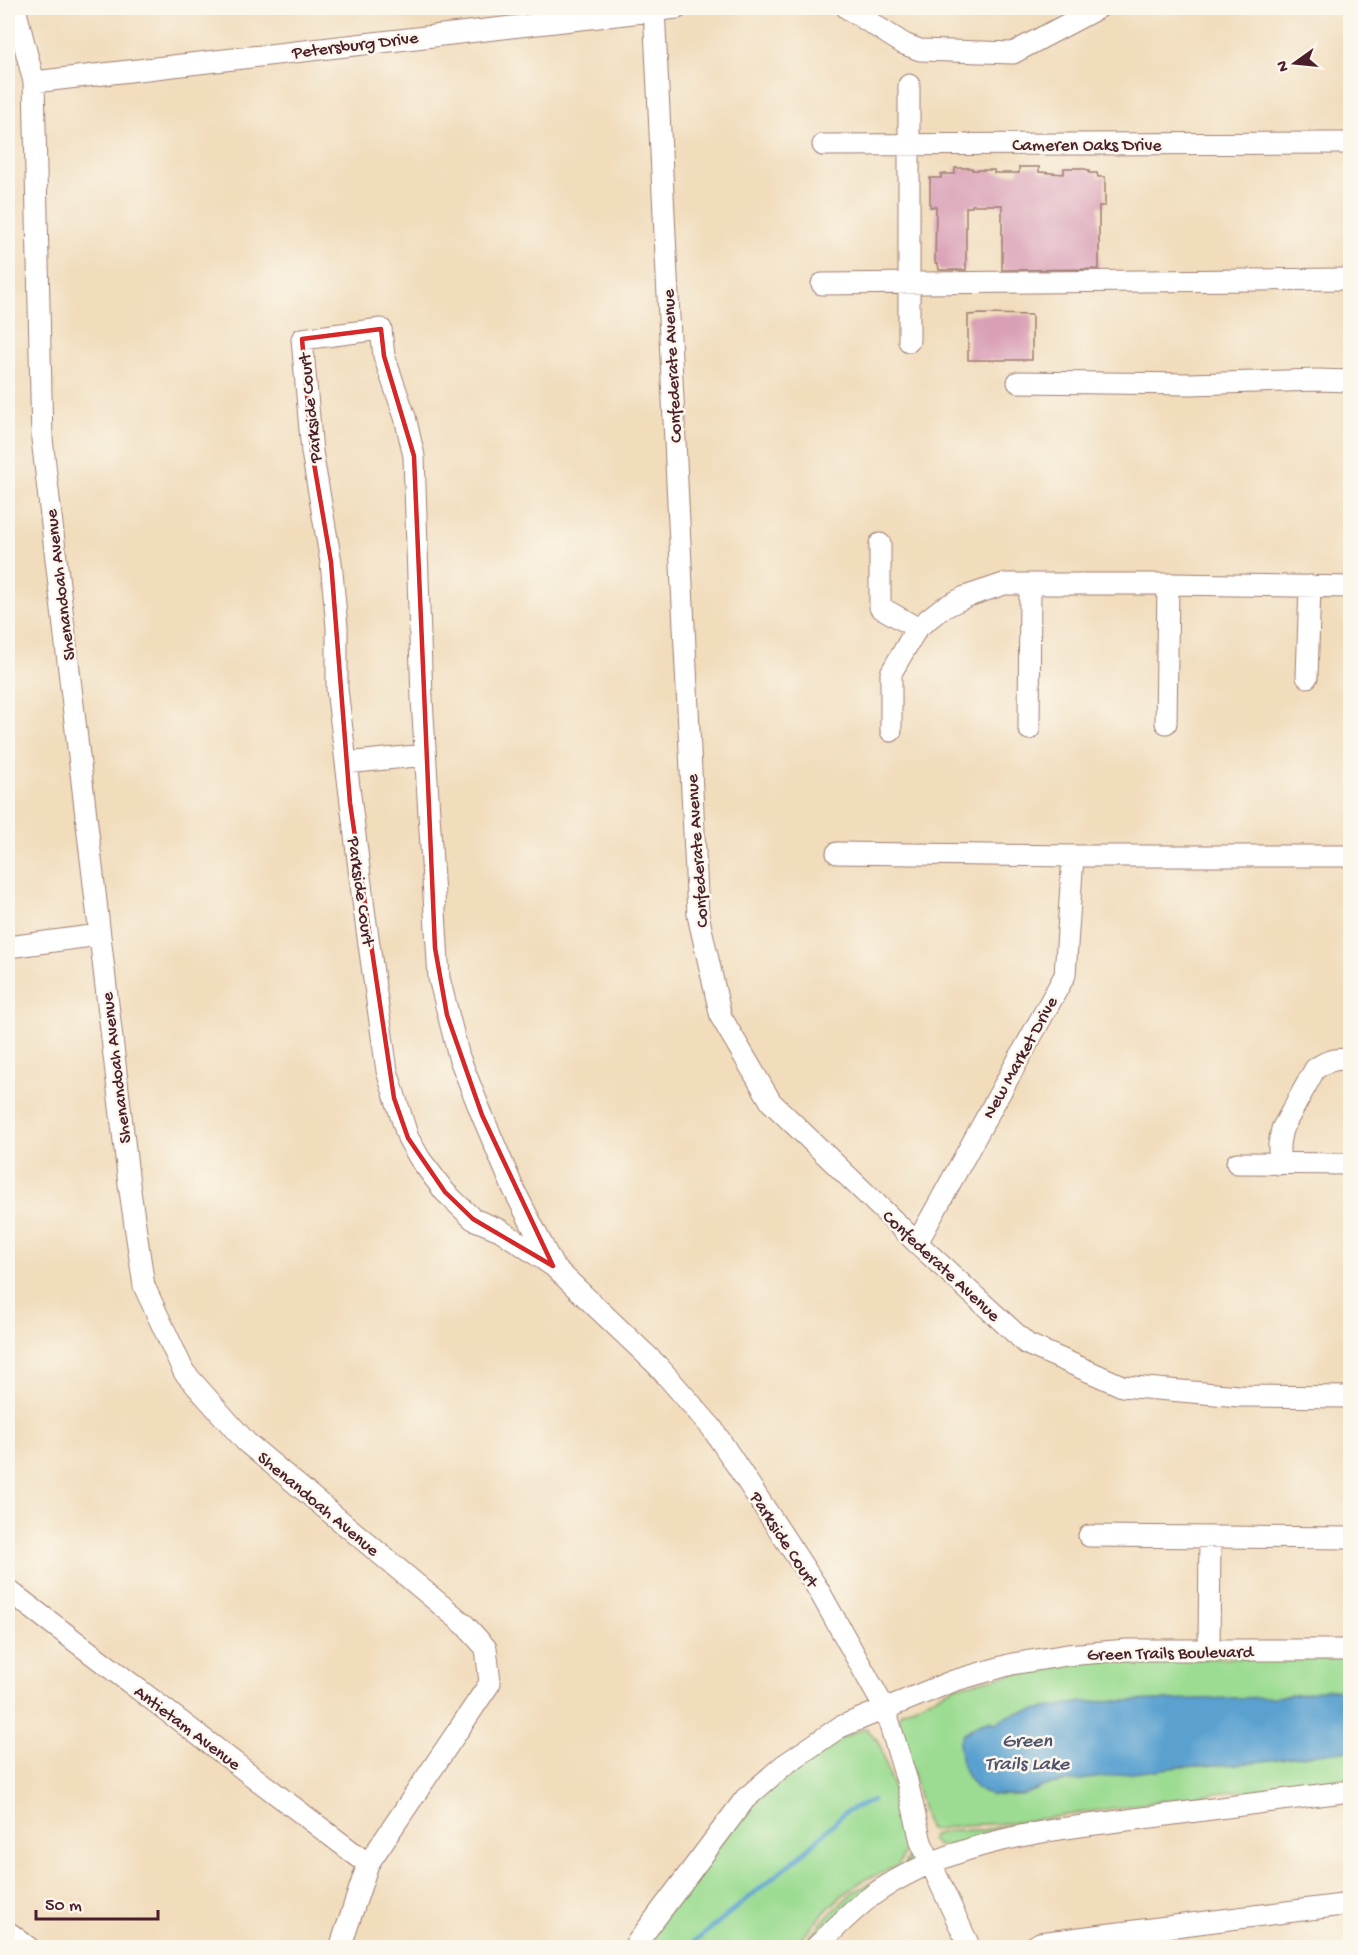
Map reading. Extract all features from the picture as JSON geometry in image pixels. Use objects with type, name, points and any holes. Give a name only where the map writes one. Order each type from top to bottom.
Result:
[{"type":"street","name":"Shenandoah Avenue","points":[[15,8],[34,82],[42,440],[129,1184],[144,1286],[184,1372],[246,1442],[464,1624],[486,1648],[490,1683],[368,1864],[340,1947]]},
{"type":"street","name":"Petersburg Drive","points":[[34,82],[654,8],[677,8]]},
{"type":"street","name":"Confederate Avenue","points":[[654,8],[698,915],[721,1017],[771,1102],[917,1244],[1027,1344],[1122,1386],[1239,1396],[1350,1397]]},
{"type":"street","points":[[847,8],[904,44],[920,50],[1014,53],[1098,8]]},
{"type":"street","points":[[909,85],[909,341]]},
{"type":"street","name":"Cameren Oaks Drive","points":[[823,145],[1350,143]]},
{"type":"street","points":[[822,284],[1350,279]]},
{"type":"street","name":"Parkside Court","points":[[553,1266],[513,1188],[486,1125],[459,1057],[438,978],[425,755],[414,456],[405,417],[384,356],[381,329],[302,339],[312,452],[331,562],[337,627],[337,689],[346,764],[387,1071],[408,1138],[420,1159],[445,1192],[474,1219],[500,1230],[553,1266],[658,1366],[712,1428],[818,1588],[885,1709],[907,1781],[921,1842],[970,1947]]},
{"type":"street","points":[[1018,382],[1191,384],[1350,381]]},
{"type":"street","points":[[880,544],[880,608],[917,628]]},
{"type":"street","points":[[891,731],[891,673],[917,628],[941,609],[965,597],[1004,584],[1350,587]]},
{"type":"street","points":[[1029,729],[1030,584]]},
{"type":"street","points":[[1166,723],[1168,584]]},
{"type":"street","points":[[1307,677],[1310,586]]},
{"type":"street","points":[[346,764],[425,755]]},
{"type":"street","points":[[837,853],[1350,856]]},
{"type":"street","name":"New Market Drive","points":[[917,1244],[1065,975],[1072,856]]},
{"type":"street","points":[[8,948],[99,935]]},
{"type":"street","points":[[1279,1164],[1282,1129],[1315,1069],[1324,1062],[1334,1059],[1350,1059]]},
{"type":"street","points":[[1237,1163],[1350,1164]]},
{"type":"street","points":[[1089,1536],[1350,1538]]},
{"type":"street","points":[[1209,1650],[1210,1537]]},
{"type":"street","name":"Antietam Avenue","points":[[8,1590],[368,1864]]},
{"type":"street","name":"Green Trails Boulevard","points":[[633,1947],[745,1798],[784,1765],[840,1727],[953,1681],[1012,1664],[1067,1654],[1127,1650],[1350,1650]]},
{"type":"street","points":[[815,1947],[844,1919],[880,1890],[930,1864],[975,1847],[1035,1832],[1350,1791]]},
{"type":"street","points":[[1032,1947],[1040,1943],[1350,1904]]},
{"type":"street","points":[[8,1932],[29,1947]]},
{"type":"highlighted area","points":[[381,329],[384,356],[414,456],[435,948],[447,1015],[482,1115],[553,1266],[473,1219],[445,1192],[408,1138],[394,1098],[350,803],[331,562],[312,452],[302,339]]},
{"type":"green space","points":[[1350,1657],[1350,1778],[1277,1789],[1224,1792],[1012,1823],[962,1825],[932,1830],[928,1828],[898,1721],[901,1712],[957,1686],[1080,1660]]},
{"type":"green space","points":[[866,1728],[879,1742],[893,1787],[907,1848],[899,1864],[851,1888],[825,1912],[794,1947],[640,1948],[756,1798],[833,1741]]},
{"type":"green space","points":[[1056,1820],[943,1847],[936,1845],[931,1839],[933,1835],[954,1830],[982,1830]]},
{"type":"green space","points":[[911,1846],[910,1862],[807,1947],[800,1948],[853,1892],[902,1868],[910,1855]]},
{"type":"water","name":"Green Trails Lake","points":[[1328,1689],[1350,1693],[1350,1750],[1239,1764],[1178,1767],[1050,1784],[1022,1795],[992,1795],[977,1789],[962,1765],[959,1742],[963,1734],[978,1724],[992,1720],[993,1723],[1001,1721],[1016,1713],[1082,1702],[1274,1697]]},
{"type":"building","points":[[1019,167],[1039,167],[1039,172],[1064,174],[1064,168],[1080,168],[1089,170],[1089,173],[1097,173],[1098,177],[1105,177],[1105,206],[1099,206],[1099,269],[1002,270],[1002,205],[972,205],[972,207],[966,207],[966,270],[939,270],[938,264],[935,263],[936,207],[930,207],[930,178],[941,178],[941,174],[955,174],[955,168],[994,170],[994,173],[1019,173]]},
{"type":"building","points":[[968,315],[1032,315],[1032,360],[968,360]]},
{"type":"waterway","points":[[687,1948],[808,1849],[844,1813],[873,1800]]}]
